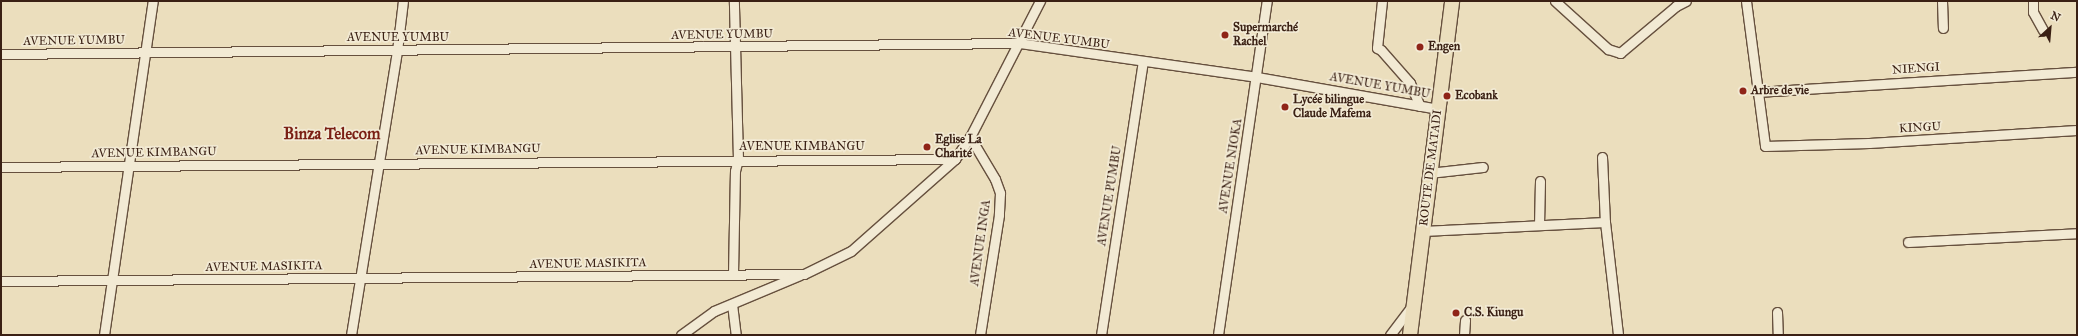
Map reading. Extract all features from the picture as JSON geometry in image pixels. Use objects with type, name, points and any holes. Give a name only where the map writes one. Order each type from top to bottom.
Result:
[{"type":"highway","name":"ROUTE DE MATADI","points":[[1410,335],[1429,173],[1452,1]]},
{"type":"street","points":[[104,335],[113,281],[144,52],[153,1]]},
{"type":"street","points":[[351,335],[397,51],[403,1]]},
{"type":"street","points":[[733,274],[735,170],[738,159],[734,1]]},
{"type":"street","name":"AVENUE MASIKITA","points":[[1,281],[804,274],[851,251],[955,158],[970,137],[1040,1]]},
{"type":"street","name":"AVENUE NIOKA","points":[[1218,335],[1267,1]]},
{"type":"street","points":[[1382,1],[1377,48],[1381,50],[1410,84],[1420,106]]},
{"type":"street","points":[[1555,1],[1608,49],[1620,53],[1676,6],[1686,1]]},
{"type":"street","points":[[1746,1],[1757,92]]},
{"type":"street","points":[[1942,1],[1943,28]]},
{"type":"street","points":[[2033,1],[2033,12],[2043,30]]},
{"type":"street","name":"AVENUE YUMBU","points":[[1,54],[397,51],[1019,43],[1143,62],[1257,77],[1438,108]]},
{"type":"street","name":"AVENUE PUMBU","points":[[1102,335],[1143,62]]},
{"type":"street","name":"NIENGI","points":[[1757,92],[2077,72]]},
{"type":"street","name":"KINGU","points":[[1757,92],[1765,146],[1869,143],[2077,130]]},
{"type":"street","name":"AVENUE INGA","points":[[970,137],[995,179],[1000,193],[999,216],[980,335]]},
{"type":"street","points":[[1602,157],[1605,222],[1618,335]]},
{"type":"street","name":"AVENUE KIMBANGU","points":[[1,167],[955,158]]},
{"type":"street","points":[[1429,173],[1483,167]]},
{"type":"street","points":[[1539,225],[1540,181]]},
{"type":"street","points":[[1423,231],[1605,222]]},
{"type":"street","points":[[1908,242],[2077,233]]},
{"type":"street","points":[[681,335],[714,311],[804,274]]},
{"type":"street","points":[[1390,335],[1414,303]]},
{"type":"street","points":[[732,304],[736,335]]},
{"type":"street","points":[[1777,312],[1778,335]]},
{"type":"street","points":[[1464,335],[1465,320]]},
{"type":"place","name":"Supermarché Rachel","points":[[1225,35]]},
{"type":"place","name":"Engen","points":[[1420,47]]},
{"type":"place","name":"Arbre de vie","points":[[1743,91]]},
{"type":"place","name":"Ecobank","points":[[1447,96]]},
{"type":"place","name":"Lycée bilingue Claude Mafema","points":[[1285,107]]},
{"type":"place","name":"Eglise La Charité","points":[[927,147]]},
{"type":"place","name":"C.S. Kiungu","points":[[1456,313]]},
{"type":"district","name":"Binza Telecom","points":[[332,134]]}]
